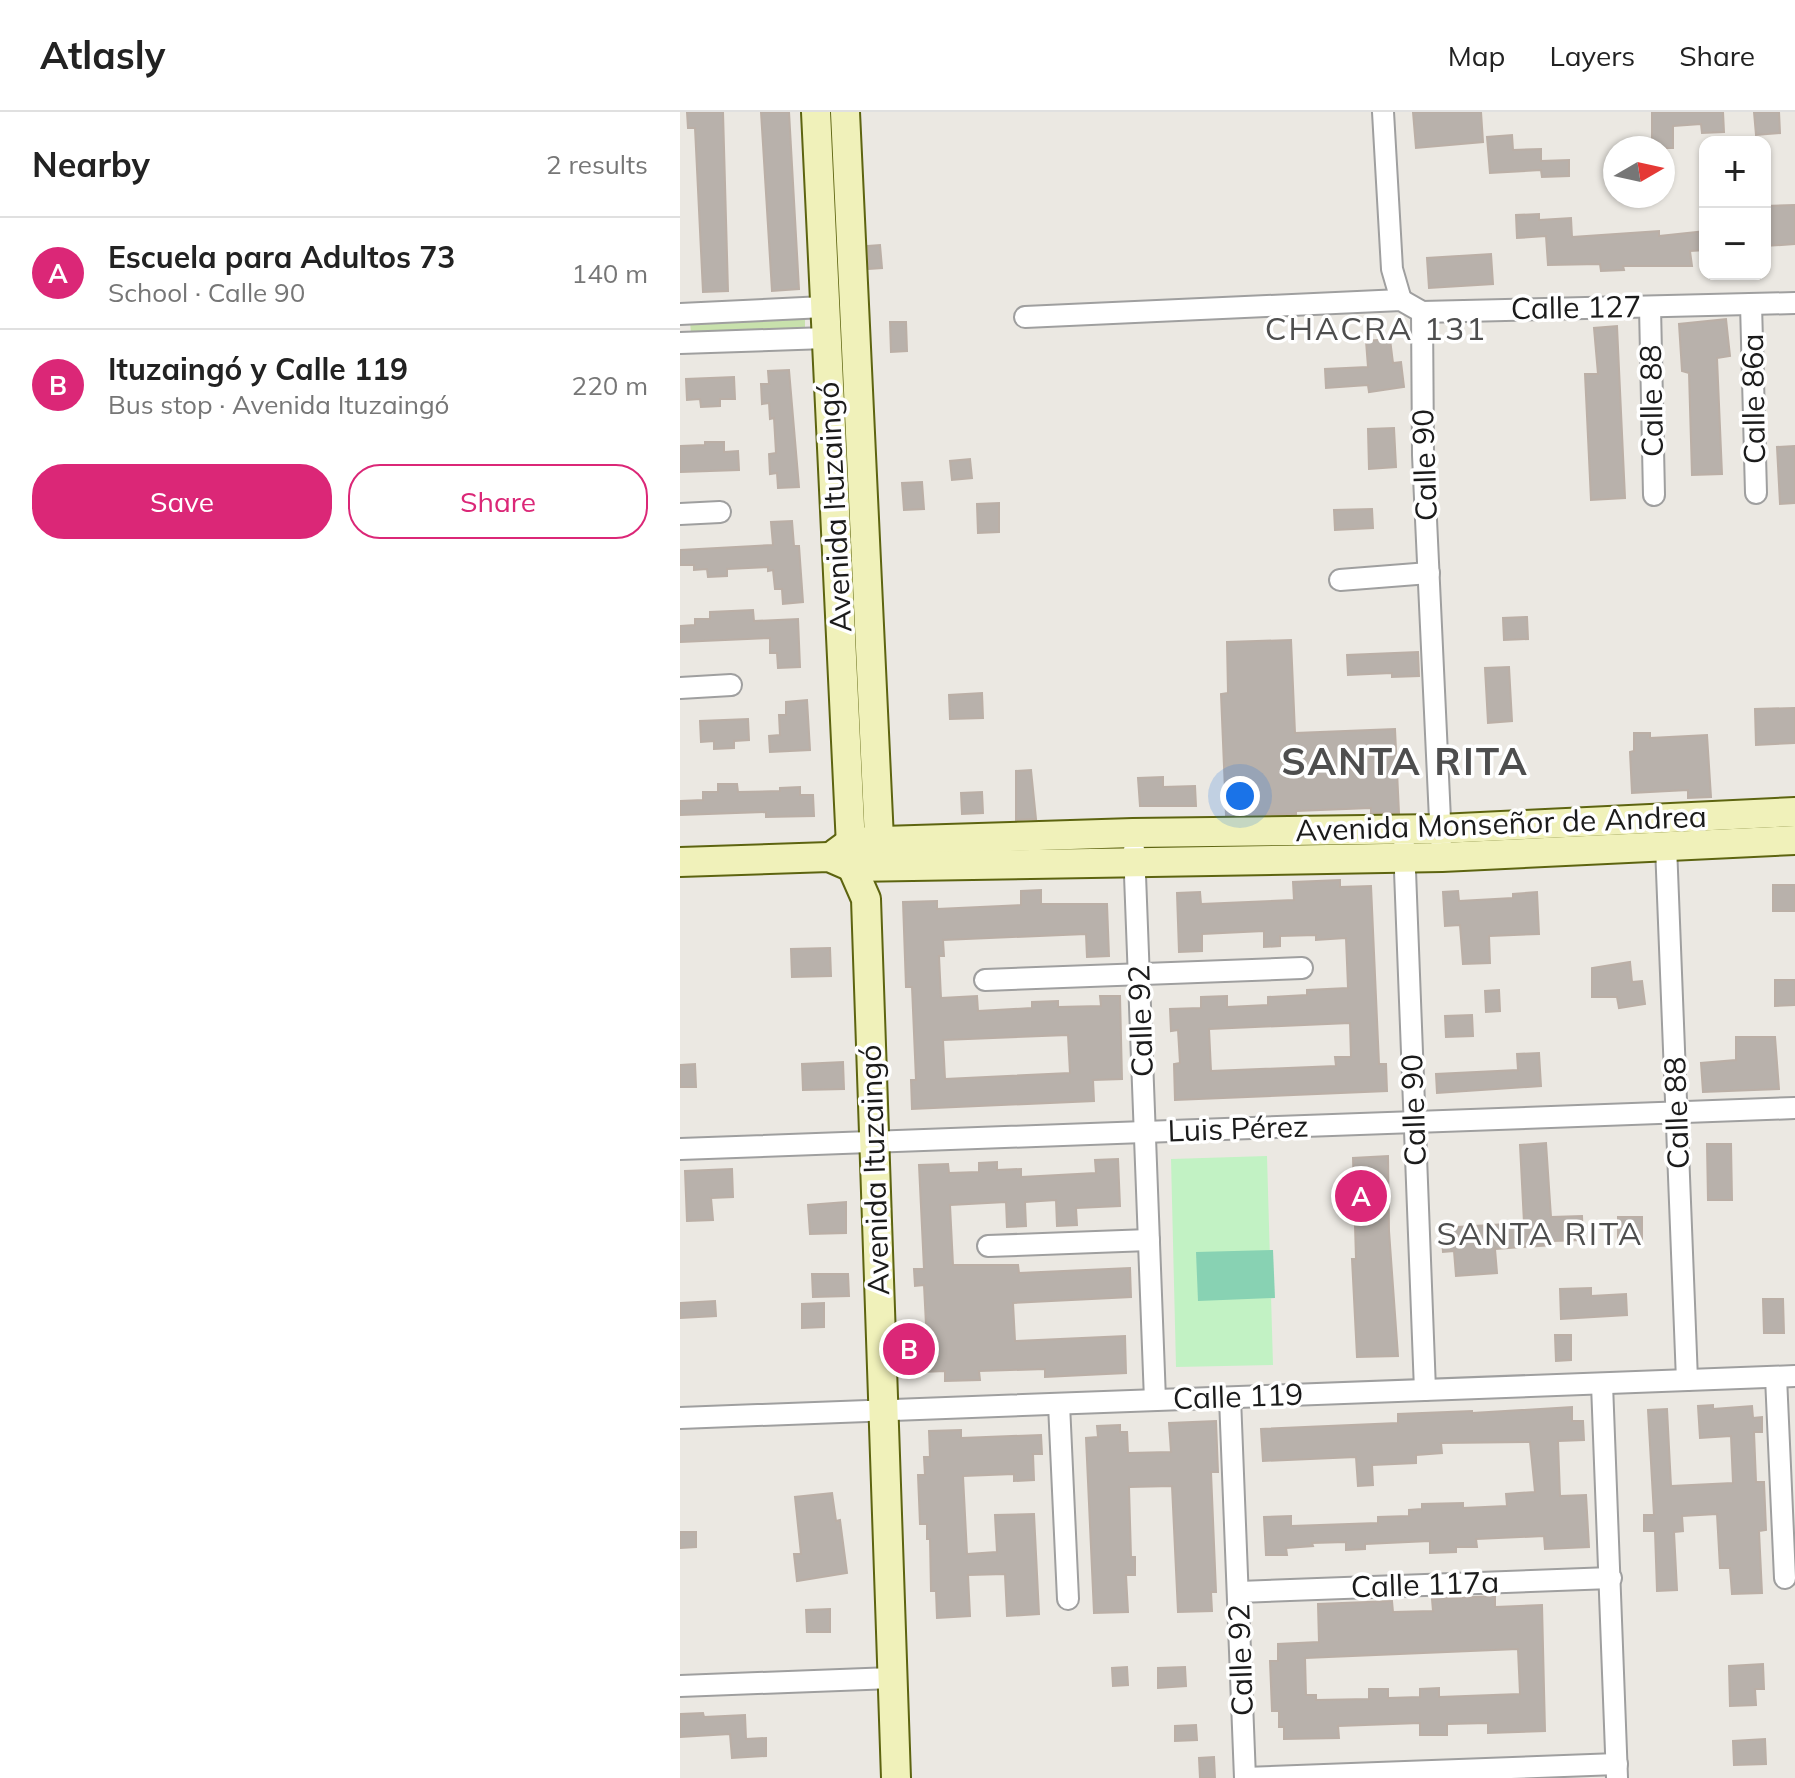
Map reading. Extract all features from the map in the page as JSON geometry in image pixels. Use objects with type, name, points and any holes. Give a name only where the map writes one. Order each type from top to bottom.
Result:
[{"type":"main road","name":"Avenida Ituzaingó","points":[[816,112],[844,856],[866,899]]},
{"type":"main road","name":"Avenida Ituzaingó","points":[[845,112],[880,854],[866,899],[896,1778]]},
{"type":"main road","name":"Avenida Monseñor de Andrea","points":[[680,862],[880,854],[1133,833],[1440,829],[1795,812]]},
{"type":"main road","name":"Avenida Monseñor de Andrea","points":[[880,854],[1134,863],[1442,857],[1795,840]]},
{"type":"street","points":[[1383,112],[1392,269],[1401,300]]},
{"type":"street","points":[[1025,317],[1401,300],[1422,312]]},
{"type":"street","name":"Calle 127","points":[[1422,312],[1795,303]]},
{"type":"street","name":"Calle 86a","points":[[1751,304],[1756,493]]},
{"type":"street","points":[[680,314],[824,307]]},
{"type":"street","name":"Calle 88","points":[[1650,307],[1654,495]]},
{"type":"street","name":"Calle 90","points":[[1422,312],[1423,455],[1442,857]]},
{"type":"street","points":[[680,343],[826,338]]},
{"type":"street","points":[[680,514],[720,512]]},
{"type":"street","points":[[1340,580],[1429,573]]},
{"type":"street","points":[[680,688],[731,685]]},
{"type":"street","name":"Calle 90","points":[[1403,829],[1425,1390]]},
{"type":"street","name":"Calle 92","points":[[1133,833],[1155,1400]]},
{"type":"street","name":"Calle 88","points":[[1666,846],[1687,1380]]},
{"type":"street","points":[[985,980],[1302,968]]},
{"type":"street","name":"Luis Pérez","points":[[680,1149],[1795,1108]]},
{"type":"street","points":[[988,1246],[1149,1240]]},
{"type":"street","points":[[1785,1578],[1786,1377]]},
{"type":"street","name":"Calle 119","points":[[680,1418],[1786,1377]]},
{"type":"street","points":[[1245,1778],[1617,1771],[1602,1384]]},
{"type":"street","name":"Calle 92","points":[[1230,1398],[1245,1778]]},
{"type":"street","points":[[1059,1404],[1068,1599]]},
{"type":"street","name":"Calle 117a","points":[[1239,1592],[1611,1578]]},
{"type":"street","points":[[680,1686],[892,1678]]},
{"type":"green space","points":[[805,316],[805,331],[691,335],[690,320]]},
{"type":"green space","points":[[1267,1156],[1273,1365],[1176,1367],[1171,1159]]},
{"type":"green space","points":[[1273,1250],[1275,1298],[1198,1301],[1196,1252]]},
{"type":"building","points":[[687,112],[723,112],[728,291],[703,292],[695,128],[688,128]]},
{"type":"building","points":[[761,112],[789,112],[799,289],[772,291]]},
{"type":"building","points":[[1413,112],[1481,112],[1483,142],[1416,148]]},
{"type":"building","points":[[1652,112],[1723,112],[1724,132],[1702,133],[1701,124],[1673,126],[1673,136],[1652,136]]},
{"type":"building","points":[[1754,112],[1779,112],[1780,133],[1756,135]]},
{"type":"building","points":[[1512,135],[1513,150],[1541,149],[1541,161],[1569,160],[1569,176],[1542,177],[1541,170],[1490,173],[1487,137]]},
{"type":"building","points":[[1795,205],[1795,244],[1771,246],[1771,206]]},
{"type":"building","points":[[1539,214],[1539,220],[1571,218],[1572,237],[1659,231],[1659,236],[1699,232],[1699,250],[1690,251],[1692,266],[1623,266],[1624,270],[1601,271],[1600,264],[1548,265],[1546,236],[1517,238],[1516,215]]},
{"type":"building","points":[[880,245],[882,268],[869,269],[868,246]]},
{"type":"building","points":[[1491,254],[1493,284],[1429,288],[1427,258]]},
{"type":"building","points":[[1726,319],[1730,356],[1717,358],[1722,474],[1692,475],[1689,373],[1682,371],[1679,324]]},
{"type":"building","points":[[890,322],[906,322],[907,351],[891,352]]},
{"type":"building","points":[[1617,326],[1625,498],[1591,500],[1585,374],[1598,374],[1594,328]]},
{"type":"building","points":[[1390,339],[1393,363],[1401,362],[1404,387],[1369,392],[1368,385],[1326,388],[1325,369],[1368,367],[1366,341]]},
{"type":"building","points":[[789,370],[799,487],[778,488],[777,473],[770,474],[769,454],[776,453],[774,418],[770,419],[769,403],[762,404],[761,384],[769,384],[768,371]]},
{"type":"building","points":[[734,377],[735,399],[720,399],[720,406],[701,407],[700,399],[687,400],[686,379]]},
{"type":"building","points":[[1394,428],[1396,467],[1369,469],[1368,429]]},
{"type":"building","points":[[705,442],[724,442],[724,452],[738,451],[739,470],[680,472],[680,446],[705,445]]},
{"type":"building","points":[[1795,446],[1795,503],[1780,504],[1777,447]]},
{"type":"building","points":[[970,459],[972,478],[952,480],[950,461]]},
{"type":"building","points":[[922,482],[924,509],[904,510],[902,483]]},
{"type":"building","points":[[999,503],[999,532],[978,533],[977,504]]},
{"type":"building","points":[[1372,509],[1373,528],[1335,530],[1334,510]]},
{"type":"building","points":[[792,521],[794,546],[799,546],[803,602],[783,604],[782,589],[775,589],[773,570],[768,571],[768,567],[727,569],[727,576],[708,577],[707,569],[694,570],[694,565],[680,565],[680,550],[773,545],[771,522]]},
{"type":"building","points":[[753,610],[754,621],[798,619],[800,667],[778,668],[777,653],[770,653],[770,638],[680,642],[680,626],[695,625],[695,619],[710,619],[710,612]]},
{"type":"building","points":[[1527,617],[1528,639],[1504,640],[1503,618]]},
{"type":"building","points":[[1291,640],[1295,733],[1395,729],[1399,813],[1371,813],[1371,808],[1226,815],[1221,694],[1228,693],[1227,642]]},
{"type":"building","points":[[1418,652],[1419,676],[1392,677],[1392,673],[1348,675],[1347,655]]},
{"type":"building","points":[[1509,667],[1512,721],[1488,723],[1485,668]]},
{"type":"building","points":[[982,693],[983,718],[950,719],[949,695]]},
{"type":"building","points":[[807,700],[810,750],[770,752],[769,736],[780,735],[779,715],[786,715],[786,702]]},
{"type":"building","points":[[1795,708],[1795,743],[1756,745],[1755,709]]},
{"type":"building","points":[[748,719],[749,740],[734,741],[734,748],[714,749],[714,741],[701,742],[700,721]]},
{"type":"building","points":[[1634,733],[1650,733],[1650,738],[1707,735],[1711,797],[1688,798],[1688,790],[1632,793],[1630,752],[1634,751]]},
{"type":"building","points":[[1031,770],[1036,819],[1016,820],[1016,771]]},
{"type":"building","points":[[1163,777],[1163,787],[1195,786],[1196,806],[1140,806],[1138,778]]},
{"type":"building","points":[[718,784],[737,784],[738,792],[800,787],[800,795],[813,795],[814,816],[766,817],[766,812],[680,815],[680,801],[703,800],[703,792],[718,792]]},
{"type":"building","points":[[982,792],[983,813],[962,814],[961,793]]},
{"type":"building","points":[[1340,880],[1340,887],[1371,886],[1379,1064],[1386,1064],[1387,1091],[1175,1100],[1174,1064],[1180,1063],[1178,1030],[1171,1031],[1170,1009],[1201,1008],[1201,997],[1227,996],[1227,1007],[1268,1005],[1268,997],[1307,995],[1307,990],[1348,988],[1346,938],[1316,940],[1316,935],[1280,936],[1280,946],[1264,947],[1264,931],[1202,934],[1202,951],[1179,952],[1177,893],[1200,892],[1201,904],[1294,900],[1293,882]],"holes":[[[1350,1023],[1351,1057],[1335,1057],[1336,1066],[1211,1071],[1209,1029]]]},
{"type":"building","points":[[1773,885],[1795,885],[1795,911],[1773,911]]},
{"type":"building","points":[[1041,890],[1041,904],[1107,904],[1109,956],[1087,957],[1086,934],[943,940],[944,956],[939,956],[941,998],[977,996],[978,1011],[1032,1008],[1032,1002],[1058,1001],[1058,1007],[1101,1006],[1100,996],[1120,996],[1122,1079],[1093,1080],[1094,1101],[912,1109],[911,1080],[916,1080],[912,987],[906,987],[903,902],[937,901],[937,909],[1021,905],[1021,891]],"holes":[[[1068,1035],[1070,1073],[945,1079],[943,1040]]]},
{"type":"building","points":[[1458,891],[1459,901],[1513,898],[1513,894],[1537,892],[1539,934],[1489,936],[1490,963],[1463,964],[1460,925],[1445,926],[1443,892]]},
{"type":"building","points":[[830,948],[831,976],[792,977],[791,949]]},
{"type":"building","points":[[1630,962],[1632,982],[1642,981],[1645,1004],[1619,1008],[1617,997],[1592,997],[1592,968]]},
{"type":"building","points":[[1775,980],[1795,980],[1795,1005],[1775,1006]]},
{"type":"building","points":[[1499,990],[1500,1011],[1486,1012],[1485,991]]},
{"type":"building","points":[[1472,1015],[1473,1036],[1446,1037],[1445,1016]]},
{"type":"building","points":[[1736,1037],[1775,1037],[1779,1089],[1703,1092],[1701,1063],[1736,1060]]},
{"type":"building","points":[[1539,1053],[1541,1086],[1437,1093],[1436,1074],[1518,1070],[1517,1054]]},
{"type":"building","points":[[843,1062],[844,1089],[803,1090],[802,1064]]},
{"type":"building","points":[[695,1064],[696,1087],[680,1087],[680,1065]]},
{"type":"building","points":[[1546,1143],[1551,1217],[1582,1216],[1583,1240],[1495,1249],[1497,1273],[1456,1276],[1454,1251],[1443,1252],[1441,1228],[1524,1223],[1520,1145]]},
{"type":"building","points":[[1707,1144],[1731,1144],[1732,1200],[1708,1200]]},
{"type":"building","points":[[1388,1156],[1389,1231],[1398,1356],[1357,1357],[1352,1259],[1356,1259],[1353,1158]]},
{"type":"building","points":[[1118,1159],[1120,1206],[1076,1208],[1077,1225],[1057,1226],[1056,1200],[1025,1202],[1026,1226],[1007,1227],[1006,1202],[950,1205],[953,1265],[1018,1265],[1019,1273],[1130,1268],[1131,1297],[1013,1303],[1015,1341],[1125,1336],[1126,1373],[1045,1377],[1045,1369],[979,1371],[980,1380],[945,1381],[945,1371],[922,1372],[920,1345],[927,1345],[924,1285],[915,1286],[914,1269],[924,1269],[919,1165],[948,1164],[949,1173],[979,1172],[979,1163],[997,1162],[997,1170],[1021,1169],[1021,1177],[1096,1173],[1095,1160]]},
{"type":"building","points":[[732,1169],[733,1197],[711,1198],[713,1220],[687,1221],[685,1171]]},
{"type":"building","points":[[846,1202],[846,1233],[810,1234],[808,1205]]},
{"type":"building","points":[[1618,1217],[1642,1217],[1642,1240],[1618,1240]]},
{"type":"building","points":[[812,1274],[848,1274],[849,1296],[813,1297]]},
{"type":"building","points":[[1591,1288],[1591,1296],[1626,1294],[1627,1315],[1561,1319],[1560,1289]]},
{"type":"building","points":[[1763,1299],[1783,1299],[1784,1333],[1764,1333]]},
{"type":"building","points":[[715,1301],[716,1316],[680,1318],[680,1303]]},
{"type":"building","points":[[824,1303],[824,1327],[802,1328],[802,1304]]},
{"type":"building","points":[[1555,1335],[1571,1335],[1571,1360],[1556,1361]]},
{"type":"building","points":[[1713,1405],[1713,1409],[1752,1406],[1753,1418],[1762,1417],[1762,1432],[1754,1432],[1756,1482],[1764,1482],[1766,1530],[1759,1531],[1762,1593],[1732,1594],[1730,1568],[1720,1568],[1717,1514],[1682,1516],[1683,1531],[1674,1532],[1677,1590],[1657,1591],[1655,1531],[1644,1531],[1644,1515],[1654,1515],[1648,1410],[1667,1409],[1671,1486],[1733,1483],[1731,1436],[1700,1438],[1698,1406]]},
{"type":"building","points":[[1572,1407],[1572,1421],[1583,1421],[1584,1440],[1558,1441],[1560,1496],[1586,1495],[1589,1547],[1545,1549],[1544,1536],[1476,1539],[1477,1547],[1456,1547],[1456,1552],[1430,1553],[1430,1541],[1365,1544],[1365,1549],[1346,1550],[1346,1542],[1312,1543],[1313,1546],[1286,1548],[1287,1555],[1266,1555],[1264,1517],[1291,1516],[1291,1526],[1378,1523],[1378,1517],[1409,1516],[1409,1510],[1422,1509],[1422,1504],[1463,1503],[1463,1508],[1507,1506],[1506,1494],[1535,1492],[1530,1442],[1441,1443],[1442,1453],[1416,1455],[1416,1463],[1372,1465],[1373,1485],[1358,1486],[1356,1457],[1263,1461],[1261,1429],[1398,1423],[1398,1414]]},
{"type":"building","points":[[1216,1421],[1218,1472],[1211,1472],[1216,1592],[1211,1592],[1212,1611],[1178,1612],[1172,1486],[1129,1487],[1131,1557],[1135,1557],[1135,1575],[1126,1575],[1128,1612],[1094,1613],[1086,1438],[1098,1437],[1097,1426],[1120,1425],[1120,1432],[1127,1432],[1128,1453],[1171,1452],[1169,1423]]},
{"type":"building","points":[[961,1430],[961,1438],[1041,1435],[1042,1454],[1033,1454],[1034,1480],[1014,1481],[1014,1474],[963,1476],[967,1554],[997,1552],[995,1515],[1034,1514],[1039,1614],[1007,1616],[1005,1574],[968,1575],[970,1616],[937,1618],[936,1591],[931,1591],[930,1539],[927,1539],[927,1524],[920,1524],[918,1475],[925,1475],[924,1457],[930,1457],[929,1431]]},
{"type":"building","points":[[832,1493],[836,1521],[840,1520],[847,1573],[797,1581],[794,1554],[801,1554],[795,1497]]},
{"type":"building","points":[[680,1532],[696,1532],[696,1547],[680,1548]]},
{"type":"building","points":[[1495,1596],[1495,1607],[1542,1605],[1545,1731],[1488,1733],[1488,1723],[1447,1724],[1447,1735],[1420,1735],[1420,1723],[1338,1726],[1339,1738],[1284,1739],[1284,1727],[1279,1727],[1279,1711],[1272,1711],[1270,1661],[1278,1661],[1278,1644],[1319,1642],[1318,1604],[1392,1601],[1393,1612],[1433,1611],[1432,1599]],"holes":[[[1518,1649],[1520,1694],[1439,1697],[1439,1688],[1420,1689],[1420,1697],[1388,1698],[1388,1689],[1369,1689],[1369,1699],[1316,1700],[1316,1695],[1306,1695],[1305,1658]]]},
{"type":"building","points":[[830,1609],[830,1632],[807,1632],[806,1610]]},
{"type":"building","points":[[1763,1664],[1764,1689],[1755,1689],[1756,1705],[1730,1706],[1729,1666]]},
{"type":"building","points":[[1127,1667],[1128,1685],[1113,1686],[1112,1668]]},
{"type":"building","points":[[1185,1667],[1186,1686],[1158,1688],[1158,1668]]},
{"type":"building","points":[[703,1713],[704,1717],[745,1715],[746,1739],[766,1738],[766,1756],[732,1758],[730,1734],[680,1737],[680,1714]]},
{"type":"building","points":[[1196,1725],[1197,1740],[1175,1741],[1175,1726]]},
{"type":"building","points":[[1765,1739],[1766,1764],[1734,1765],[1733,1741]]},
{"type":"building","points":[[1214,1757],[1215,1778],[1200,1778],[1199,1758]]},
{"type":"place","name":"Escuela para Adultos 73","points":[[1361,1196]]},
{"type":"place","name":"Ituzaingó y Calle 119","points":[[909,1349]]},
{"type":"district","name":"CHACRA 131","points":[[1376,329]]},
{"type":"district","name":"SANTA RITA","points":[[1405,762]]},
{"type":"district","name":"SANTA RITA","points":[[1540,1234]]}]
